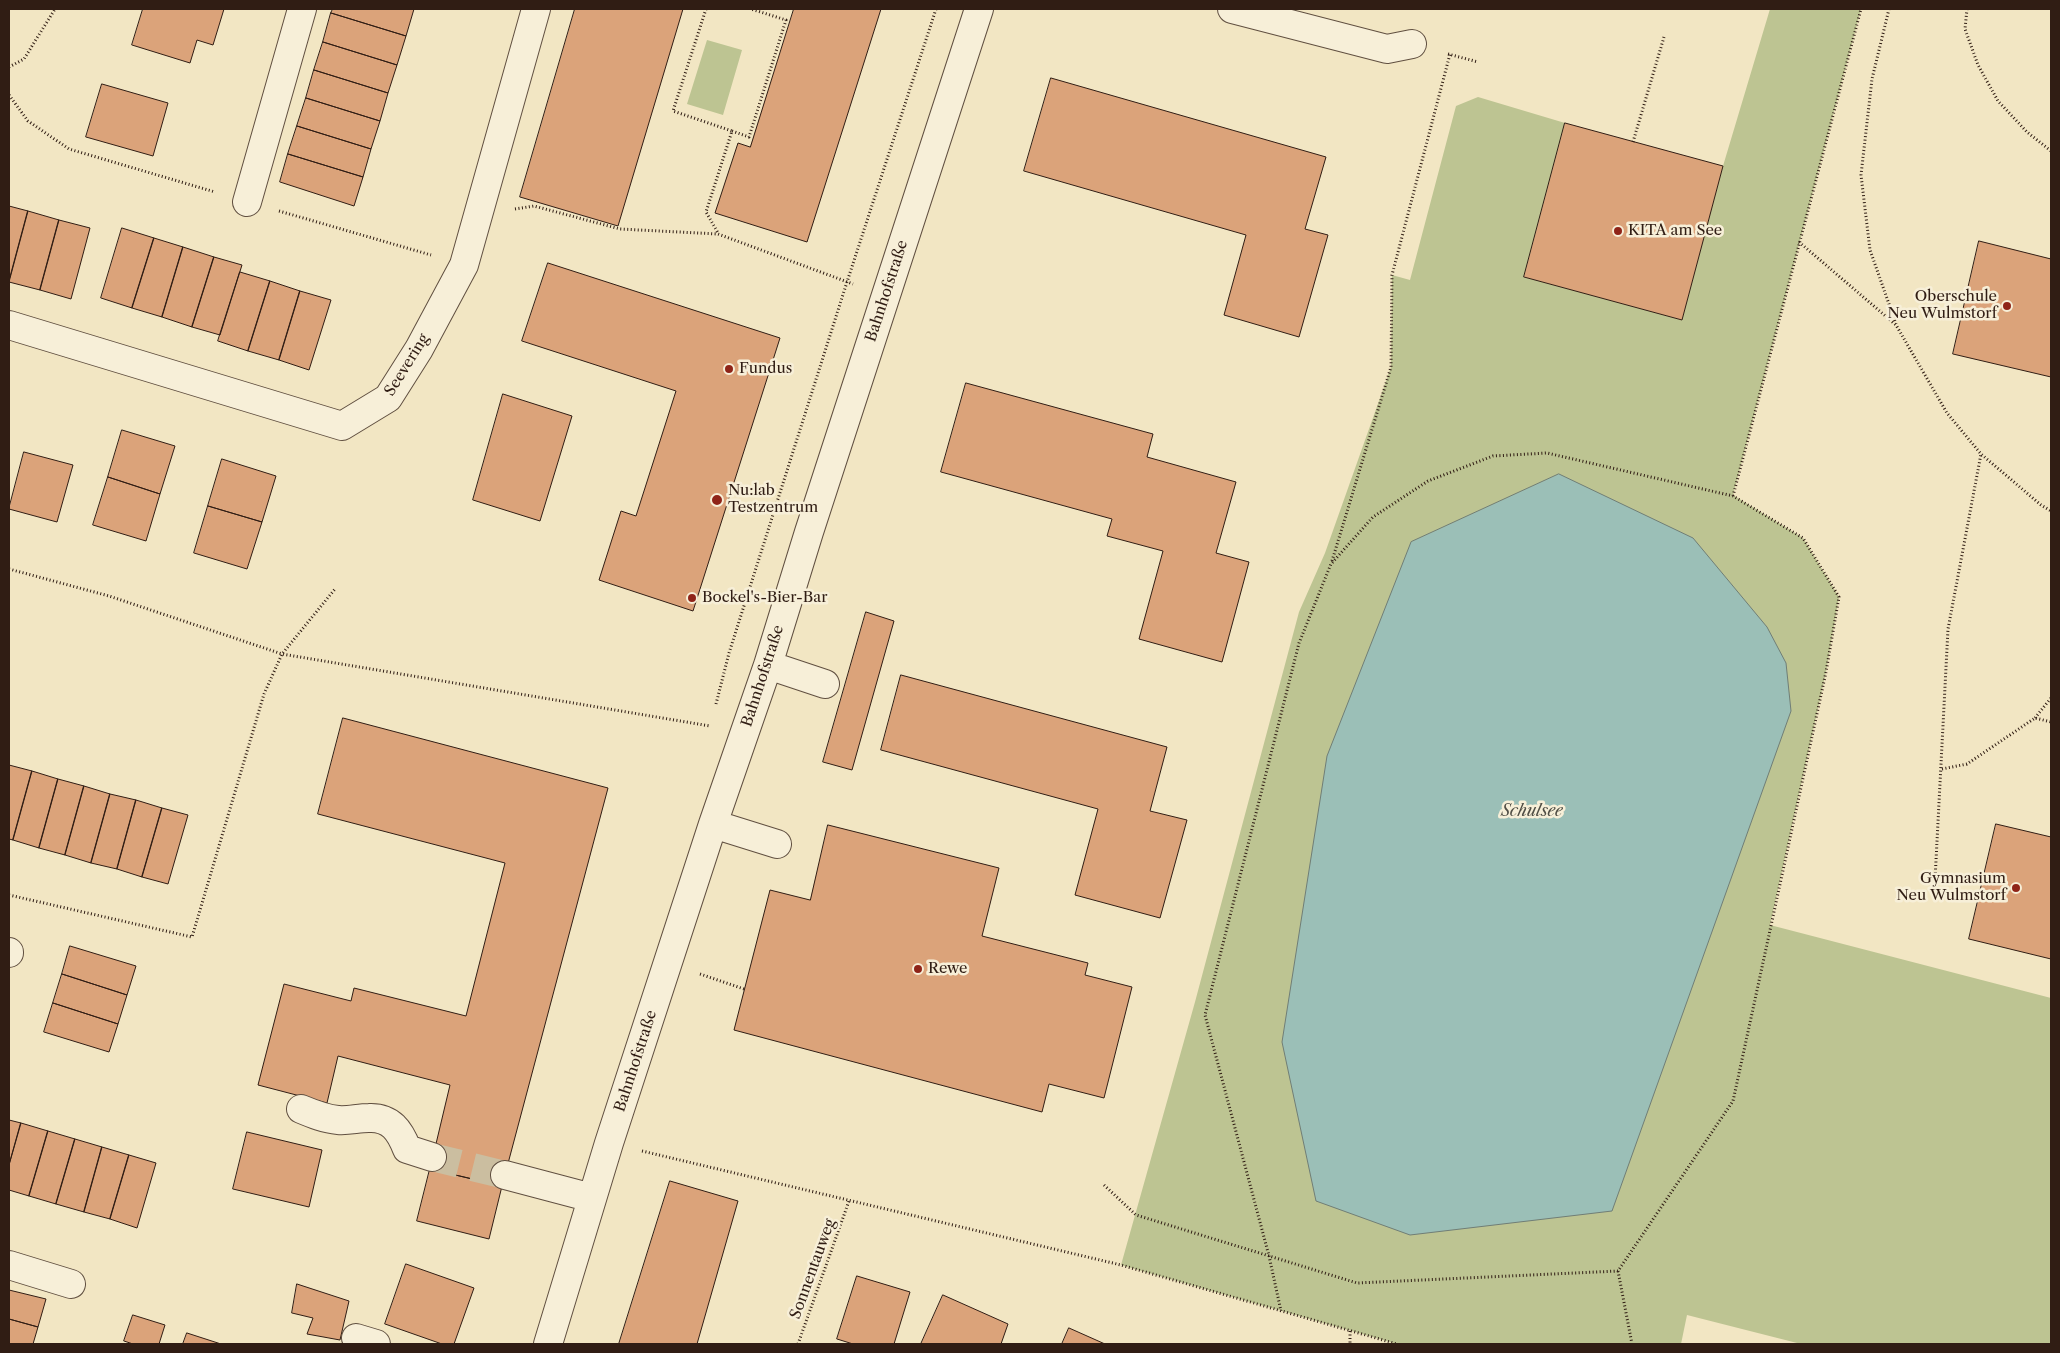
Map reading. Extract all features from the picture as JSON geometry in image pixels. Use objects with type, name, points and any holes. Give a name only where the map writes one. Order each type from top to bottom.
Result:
[{"type":"street","points":[[247,202],[302,9]]},
{"type":"street","name":"Seevering","points":[[9,325],[342,426],[388,398],[419,349],[464,265],[536,9]]},
{"type":"street","name":"Bahnhofstraße","points":[[548,1344],[609,1143],[713,824],[768,665],[979,9]]},
{"type":"street","points":[[1232,9],[1387,49],[1412,44]]},
{"type":"street","points":[[768,665],[825,684]]},
{"type":"street","points":[[713,824],[777,844]]},
{"type":"street","points":[[301,1109],[324,1118],[340,1121],[370,1117],[380,1119],[390,1123],[401,1133],[407,1149],[432,1157]]},
{"type":"street","points":[[505,1175],[592,1198]]},
{"type":"street","points":[[9,1265],[72,1284]]},
{"type":"path","points":[[9,67],[24,59],[55,9]]},
{"type":"path","points":[[706,9],[673,111],[749,137],[786,20],[751,9]]},
{"type":"path","points":[[715,708],[732,644],[936,9]]},
{"type":"path","points":[[1733,496],[1861,9]]},
{"type":"path","points":[[1889,9],[1872,79],[1861,175],[1870,250],[1896,325],[1947,413],[1981,454],[2051,511]]},
{"type":"path","points":[[1967,9],[1965,29],[1978,65],[1998,101],[2027,132],[2051,151]]},
{"type":"path","points":[[1633,142],[1664,37]]},
{"type":"path","points":[[1444,53],[1478,62]]},
{"type":"path","points":[[1281,1311],[1269,1256],[1205,1015],[1299,643],[1331,564],[1391,367],[1392,275],[1450,54]]},
{"type":"path","points":[[9,95],[28,121],[69,149]]},
{"type":"path","points":[[718,234],[706,212],[732,131]]},
{"type":"path","points":[[477,216],[534,206],[620,229],[718,234],[886,296]]},
{"type":"path","points":[[1799,242],[1896,325]]},
{"type":"path","points":[[1331,564],[1373,517],[1428,481],[1493,456],[1547,453],[1733,496],[1803,538],[1840,597],[1826,672],[1733,1101],[1618,1271],[1632,1344]]},
{"type":"path","points":[[1935,880],[1948,630],[1981,454]]},
{"type":"path","points":[[9,569],[109,596],[282,654],[710,726]]},
{"type":"path","points":[[9,895],[192,937],[264,694],[282,654],[336,589]]},
{"type":"path","points":[[1942,769],[1967,764],[2035,718],[2051,698]]},
{"type":"path","points":[[707,736],[712,717]]},
{"type":"path","points":[[2035,718],[2051,722]]},
{"type":"path","points":[[668,964],[744,989]]},
{"type":"path","points":[[609,1143],[1121,1265],[1397,1344]]},
{"type":"path","points":[[1104,1185],[1136,1215],[1357,1283],[1618,1271]]},
{"type":"path","name":"Sonnentauweg","points":[[798,1344],[849,1201]]},
{"type":"path","points":[[1350,1331],[1350,1344]]},
{"type":"green space","points":[[1770,9],[1861,9],[1733,495],[1803,538],[1839,597],[1826,672],[1770,925],[2051,998],[2051,1344],[1801,1344],[1687,1315],[1681,1344],[1397,1344],[1121,1265],[1195,1002],[1299,612],[1325,553],[1391,367],[1392,275],[1410,280],[1456,106],[1478,97],[1565,123],[1524,277],[1682,320],[1723,166]]},
{"type":"green space","points":[[707,40],[742,50],[723,115],[687,104]]},
{"type":"water","name":"Schulsee","points":[[1559,474],[1693,538],[1767,627],[1786,663],[1791,711],[1612,1211],[1410,1235],[1316,1201],[1282,1042],[1327,756],[1411,542]]},
{"type":"building","points":[[143,9],[224,9],[213,45],[197,40],[190,63],[132,45]]},
{"type":"building","points":[[333,9],[414,9],[406,36],[331,13]]},
{"type":"building","points":[[575,9],[683,9],[618,226],[520,197]]},
{"type":"building","points":[[794,9],[881,9],[807,242],[715,213],[738,143],[750,147]]},
{"type":"building","points":[[331,13],[406,36],[397,65],[323,42]]},
{"type":"building","points":[[323,42],[397,65],[388,93],[314,70]]},
{"type":"building","points":[[314,70],[388,93],[380,121],[306,98]]},
{"type":"building","points":[[1051,78],[1326,157],[1305,229],[1328,235],[1299,337],[1224,315],[1246,235],[1024,171]]},
{"type":"building","points":[[102,84],[168,103],[153,156],[86,137]]},
{"type":"building","points":[[306,98],[380,121],[371,149],[297,126]]},
{"type":"building","points":[[1565,123],[1723,166],[1682,320],[1524,277]]},
{"type":"building","points":[[297,126],[371,149],[363,177],[288,154]]},
{"type":"building","points":[[288,154],[363,177],[354,206],[280,182]]},
{"type":"building","points":[[9,206],[28,211],[9,282]]},
{"type":"building","points":[[28,211],[59,220],[40,290],[9,282]]},
{"type":"building","points":[[59,220],[90,228],[71,299],[40,290]]},
{"type":"building","points":[[122,228],[154,238],[132,308],[101,298]]},
{"type":"building","points":[[154,238],[183,247],[162,317],[132,308]]},
{"type":"building","name":"Oberschule Neu Wulmstorf","points":[[1979,241],[2051,259],[2051,377],[1953,354]]},
{"type":"building","points":[[183,247],[214,257],[192,327],[162,317]]},
{"type":"building","points":[[214,257],[242,265],[220,335],[192,327]]},
{"type":"building","points":[[548,263],[780,338],[693,611],[599,580],[621,511],[636,516],[676,391],[522,341]]},
{"type":"building","points":[[240,272],[270,281],[248,351],[218,341]]},
{"type":"building","points":[[270,281],[300,291],[279,360],[248,351]]},
{"type":"building","points":[[300,291],[331,300],[309,370],[279,360]]},
{"type":"building","points":[[966,383],[1153,434],[1147,457],[1236,482],[1216,553],[1249,562],[1222,662],[1139,639],[1163,551],[1107,536],[1112,519],[941,472]]},
{"type":"building","points":[[503,394],[572,416],[540,521],[473,500]]},
{"type":"building","points":[[122,430],[175,446],[160,494],[108,477]]},
{"type":"building","points":[[24,452],[73,465],[57,522],[9,509]]},
{"type":"building","points":[[222,459],[276,476],[262,522],[208,506]]},
{"type":"building","points":[[108,477],[160,494],[146,541],[93,525]]},
{"type":"building","points":[[208,506],[262,522],[247,569],[194,553]]},
{"type":"building","points":[[866,612],[894,621],[852,770],[823,762]]},
{"type":"building","points":[[901,675],[1167,747],[1150,811],[1187,820],[1160,918],[1075,895],[1098,809],[881,750]]},
{"type":"building","points":[[343,718],[608,788],[502,1186],[430,1169],[450,1085],[338,1056],[327,1103],[258,1085],[284,984],[351,1001],[354,988],[466,1016],[505,863],[318,814]]},
{"type":"building","points":[[9,765],[32,771],[13,840],[9,839]]},
{"type":"building","points":[[32,771],[58,779],[39,848],[13,840]]},
{"type":"building","points":[[58,779],[84,786],[65,855],[39,848]]},
{"type":"building","points":[[84,786],[110,794],[91,863],[65,855]]},
{"type":"building","points":[[110,794],[136,800],[117,869],[91,863]]},
{"type":"building","points":[[136,800],[162,808],[142,877],[117,869]]},
{"type":"building","points":[[162,808],[188,815],[168,884],[142,877]]},
{"type":"building","name":"Gymnasium Neu Wulmstorf","points":[[1996,824],[2051,837],[2051,959],[1969,939]]},
{"type":"building","name":"Rewe","points":[[828,825],[999,868],[982,936],[1088,963],[1085,975],[1132,987],[1104,1098],[1049,1084],[1042,1112],[734,1030],[770,890],[810,900]]},
{"type":"building","points":[[70,946],[136,966],[127,995],[62,974]]},
{"type":"building","points":[[62,974],[127,995],[118,1024],[53,1003]]},
{"type":"building","points":[[53,1003],[118,1024],[109,1052],[44,1032]]},
{"type":"building","points":[[9,1120],[21,1123],[9,1165]]},
{"type":"building","points":[[21,1123],[48,1131],[29,1196],[9,1190],[9,1165]]},
{"type":"building","points":[[48,1131],[75,1139],[56,1204],[29,1196]]},
{"type":"building","points":[[247,1132],[322,1150],[309,1207],[233,1189]]},
{"type":"building","points":[[75,1139],[102,1147],[84,1212],[56,1204]]},
{"type":"building","points":[[102,1147],[129,1155],[110,1219],[84,1212]]},
{"type":"building","points":[[129,1155],[156,1163],[137,1228],[110,1219]]},
{"type":"building","points":[[430,1169],[502,1186],[489,1239],[417,1221]]},
{"type":"building","points":[[670,1181],[738,1201],[697,1344],[619,1344]]},
{"type":"building","points":[[406,1264],[474,1288],[454,1344],[442,1344],[385,1324]]},
{"type":"building","points":[[857,1276],[910,1292],[894,1344],[853,1344],[837,1339]]},
{"type":"building","points":[[297,1284],[349,1301],[340,1340],[307,1334],[313,1318],[292,1313]]},
{"type":"building","points":[[9,1290],[46,1299],[38,1327],[9,1319]]},
{"type":"building","points":[[943,1295],[1008,1324],[1001,1344],[921,1344]]},
{"type":"building","points":[[133,1315],[165,1325],[159,1344],[133,1344],[124,1341]]},
{"type":"building","points":[[9,1319],[38,1327],[33,1344],[9,1344]]},
{"type":"building","points":[[1069,1328],[1105,1344],[1062,1344]]},
{"type":"building","points":[[187,1333],[221,1344],[183,1344]]},
{"type":"tunnel","points":[[432,1157],[505,1175]]},
{"type":"place","name":"KITA am See","points":[[1618,231]]},
{"type":"place","name":"Oberschule Neu Wulmstorf","points":[[2007,306]]},
{"type":"place","name":"Fundus","points":[[729,369]]},
{"type":"place","name":"Nu:lab Testzentrum","points":[[717,500]]},
{"type":"place","name":"Bockel's-Bier-Bar","points":[[692,598]]},
{"type":"place","name":"Gymnasium Neu Wulmstorf","points":[[2016,888]]},
{"type":"place","name":"Rewe","points":[[918,969]]}]
